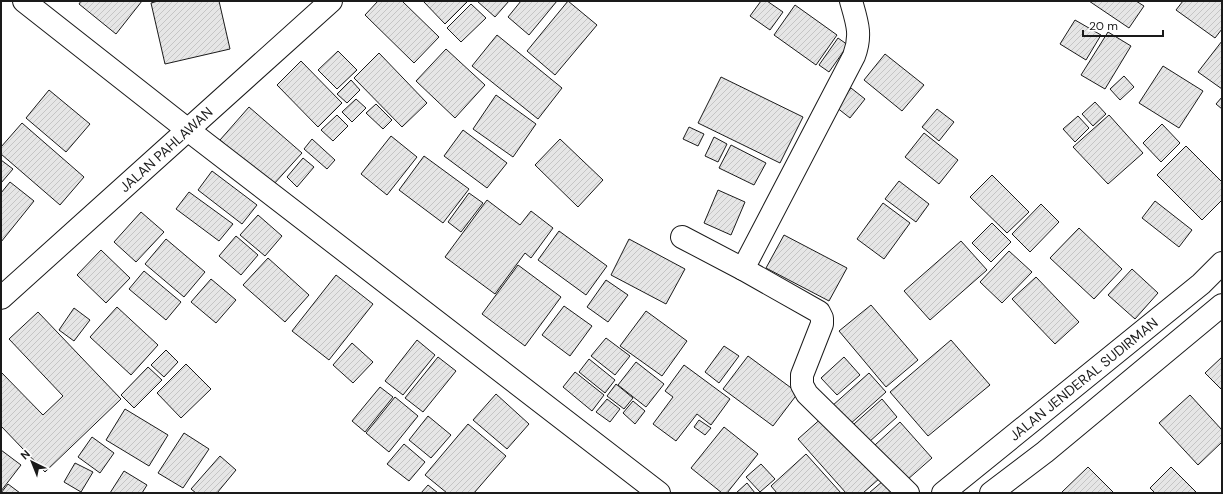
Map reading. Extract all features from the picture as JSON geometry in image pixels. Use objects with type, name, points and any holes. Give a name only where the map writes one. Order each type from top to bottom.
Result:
[{"type":"street","points":[[24,1],[188,130],[660,493]]},
{"type":"street","name":"JALAN PAHLAWAN","points":[[1,298],[331,1]]},
{"type":"street","points":[[743,269],[854,56],[859,43],[859,32],[851,1]]},
{"type":"street","points":[[682,237],[743,269],[819,312],[822,318],[822,324],[802,375],[802,385],[807,394],[908,493]]},
{"type":"street","name":"JALAN JENDERAL SUDIRMAN","points":[[943,493],[1201,284],[1222,263]]},
{"type":"street","points":[[991,493],[1045,452],[1222,305]]},
{"type":"street","points":[[1024,428],[1045,452]]},
{"type":"building","points":[[81,1],[142,1],[116,34],[79,4]]},
{"type":"building","points":[[158,1],[219,1],[230,49],[165,64],[151,3]]},
{"type":"building","points":[[378,1],[402,1],[439,37],[414,63],[365,15]]},
{"type":"building","points":[[423,1],[468,1],[445,24]]},
{"type":"building","points":[[477,1],[509,1],[495,17]]},
{"type":"building","points":[[521,1],[557,1],[529,35],[508,17]]},
{"type":"building","points":[[568,1],[597,25],[555,75],[527,51]]},
{"type":"building","points":[[761,1],[767,1],[783,12],[770,30],[750,16]]},
{"type":"building","points":[[1089,1],[1136,1],[1144,6],[1129,28]]},
{"type":"building","points":[[1183,1],[1222,1],[1222,29],[1215,38],[1176,10]]},
{"type":"building","points":[[471,4],[486,18],[461,42],[447,28]]},
{"type":"building","points":[[795,5],[837,35],[816,65],[774,35]]},
{"type":"building","points":[[1075,20],[1101,35],[1086,60],[1060,44]]},
{"type":"building","points":[[1108,32],[1131,46],[1105,89],[1081,75]]},
{"type":"building","points":[[497,35],[562,88],[538,119],[472,66]]},
{"type":"building","points":[[838,38],[848,45],[829,72],[819,65]]},
{"type":"building","points":[[1222,41],[1222,89],[1198,72]]},
{"type":"building","points":[[446,49],[485,85],[455,118],[416,81]]},
{"type":"building","points":[[338,51],[357,70],[337,89],[318,70]]},
{"type":"building","points":[[379,53],[427,103],[402,127],[354,78]]},
{"type":"building","points":[[885,54],[924,85],[902,111],[864,80]]},
{"type":"building","points":[[301,61],[342,103],[318,127],[277,85]]},
{"type":"building","points":[[1163,66],[1203,91],[1179,128],[1139,103]]},
{"type":"building","points":[[1124,76],[1134,87],[1120,100],[1110,89]]},
{"type":"building","points":[[721,77],[803,117],[780,163],[698,123]]},
{"type":"building","points":[[351,80],[360,90],[347,103],[337,94]]},
{"type":"building","points":[[851,88],[865,99],[850,118],[836,107]]},
{"type":"building","points":[[49,90],[90,124],[66,152],[26,118]]},
{"type":"building","points":[[496,95],[536,124],[513,157],[473,129]]},
{"type":"building","points":[[1222,97],[1222,109],[1216,104]]},
{"type":"building","points":[[356,99],[366,108],[352,122],[342,112]]},
{"type":"building","points":[[1095,102],[1106,114],[1093,126],[1082,114]]},
{"type":"building","points":[[376,104],[392,120],[383,129],[366,113]]},
{"type":"building","points":[[249,107],[302,153],[273,185],[220,140]]},
{"type":"building","points":[[937,109],[954,122],[939,141],[922,127]]},
{"type":"building","points":[[337,115],[348,126],[333,141],[321,130]]},
{"type":"building","points":[[1109,115],[1143,153],[1108,184],[1073,147]]},
{"type":"building","points":[[1078,116],[1089,128],[1075,142],[1063,129]]},
{"type":"building","points":[[22,123],[84,177],[60,205],[1,154],[1,147]]},
{"type":"building","points":[[1162,124],[1180,143],[1161,162],[1143,143]]},
{"type":"building","points":[[689,127],[704,134],[698,146],[683,139]]},
{"type":"building","points":[[463,130],[507,163],[487,188],[444,156]]},
{"type":"building","points":[[924,133],[958,160],[939,184],[905,157]]},
{"type":"building","points":[[391,136],[417,157],[387,195],[361,174]]},
{"type":"building","points":[[714,137],[727,144],[718,162],[705,156]]},
{"type":"building","points":[[312,139],[335,160],[327,169],[304,149]]},
{"type":"building","points":[[560,139],[603,180],[578,207],[535,165]]},
{"type":"building","points":[[731,145],[766,163],[754,185],[719,168]]},
{"type":"building","points":[[1186,146],[1222,182],[1222,200],[1202,220],[1157,175]]},
{"type":"building","points":[[424,156],[469,189],[443,223],[399,190]]},
{"type":"building","points":[[303,158],[314,167],[297,187],[287,177]]},
{"type":"building","points":[[1,160],[13,169],[1,183]]},
{"type":"building","points":[[212,171],[257,205],[242,224],[198,190]]},
{"type":"building","points":[[992,175],[1029,212],[1007,233],[970,197]]},
{"type":"building","points":[[899,181],[929,204],[916,222],[885,199]]},
{"type":"building","points":[[10,182],[34,201],[1,242],[1,193]]},
{"type":"building","points":[[718,190],[745,202],[731,235],[704,223]]},
{"type":"building","points":[[189,192],[233,224],[219,241],[176,209]]},
{"type":"building","points":[[469,193],[483,203],[461,232],[448,222]]},
{"type":"building","points":[[487,200],[520,225],[531,211],[553,228],[531,258],[525,253],[495,294],[445,257]]},
{"type":"building","points":[[1155,201],[1192,230],[1179,247],[1142,218]]},
{"type":"building","points":[[883,203],[910,223],[884,259],[857,239]]},
{"type":"building","points":[[1041,204],[1059,222],[1030,252],[1012,234]]},
{"type":"building","points":[[141,212],[164,232],[136,262],[114,242]]},
{"type":"building","points":[[258,215],[282,236],[265,256],[240,235]]},
{"type":"building","points":[[992,223],[1011,242],[991,262],[972,243]]},
{"type":"building","points":[[1079,228],[1122,269],[1094,299],[1050,258]]},
{"type":"building","points":[[559,231],[607,266],[586,295],[538,260]]},
{"type":"building","points":[[784,235],[847,268],[829,301],[766,268]]},
{"type":"building","points":[[236,236],[258,255],[241,275],[219,256]]},
{"type":"building","points":[[166,239],[205,272],[184,297],[145,264]]},
{"type":"building","points":[[629,239],[685,269],[666,304],[611,275]]},
{"type":"building","points":[[961,241],[987,270],[930,320],[904,291]]},
{"type":"building","points":[[101,250],[130,278],[106,303],[77,275]]},
{"type":"building","points":[[1009,251],[1032,272],[1002,303],[980,282]]},
{"type":"building","points":[[268,258],[309,295],[285,322],[243,285]]},
{"type":"building","points":[[518,265],[561,297],[525,346],[482,314]]},
{"type":"building","points":[[1132,269],[1158,293],[1135,319],[1108,295]]},
{"type":"building","points":[[144,271],[181,302],[166,320],[129,289]]},
{"type":"building","points":[[336,275],[373,304],[329,360],[292,331]]},
{"type":"building","points":[[1036,277],[1079,322],[1055,344],[1012,299]]},
{"type":"building","points":[[211,279],[236,300],[216,323],[191,302]]},
{"type":"building","points":[[606,280],[628,295],[608,322],[587,307]]},
{"type":"building","points":[[871,305],[918,360],[886,387],[839,331]]},
{"type":"building","points":[[564,306],[592,326],[570,356],[542,335]]},
{"type":"building","points":[[117,307],[158,345],[131,375],[90,337]]},
{"type":"building","points":[[74,308],[90,320],[74,341],[59,330]]},
{"type":"building","points":[[646,311],[687,341],[662,376],[620,346]]},
{"type":"building","points":[[38,312],[121,399],[45,472],[1,426],[1,372],[43,415],[63,396],[9,339]]},
{"type":"building","points":[[606,338],[630,356],[615,375],[591,356]]},
{"type":"building","points":[[417,340],[435,355],[403,395],[385,381]]},
{"type":"building","points":[[951,340],[990,385],[928,436],[890,392]]},
{"type":"building","points":[[352,343],[373,362],[353,383],[333,365]]},
{"type":"building","points":[[724,346],[739,356],[719,383],[705,372]]},
{"type":"building","points":[[166,350],[178,362],[164,377],[151,365]]},
{"type":"building","points":[[748,356],[798,393],[773,426],[723,389]]},
{"type":"building","points":[[438,357],[456,371],[423,412],[405,398]]},
{"type":"building","points":[[844,357],[860,375],[837,395],[821,378]]},
{"type":"building","points":[[1222,357],[1222,390],[1205,373]]},
{"type":"building","points":[[589,359],[615,380],[605,393],[579,372]]},
{"type":"building","points":[[636,362],[664,384],[646,407],[618,385]]},
{"type":"building","points":[[186,364],[211,389],[181,418],[157,393]]},
{"type":"building","points":[[684,365],[730,399],[711,425],[697,414],[676,441],[653,424],[673,397],[665,391]]},
{"type":"building","points":[[148,367],[162,380],[134,408],[121,395]]},
{"type":"building","points":[[575,372],[604,395],[592,411],[563,387]]},
{"type":"building","points":[[869,373],[886,392],[849,425],[832,406]]},
{"type":"building","points":[[616,384],[633,398],[624,409],[607,396]]},
{"type":"building","points":[[380,387],[393,397],[365,432],[352,421]]},
{"type":"building","points":[[496,394],[529,424],[507,449],[473,420]]},
{"type":"building","points":[[1190,395],[1222,430],[1222,442],[1198,465],[1159,423]]},
{"type":"building","points":[[395,397],[418,416],[389,452],[366,433]]},
{"type":"building","points":[[607,399],[620,409],[610,422],[596,412]]},
{"type":"building","points":[[882,399],[897,417],[869,442],[854,424]]},
{"type":"building","points":[[633,401],[645,411],[635,424],[623,413]]},
{"type":"building","points":[[125,409],[168,435],[149,466],[106,440]]},
{"type":"building","points":[[428,416],[451,435],[431,458],[409,440]]},
{"type":"building","points":[[824,416],[880,478],[863,493],[846,493],[798,439]]},
{"type":"building","points":[[699,420],[711,428],[705,435],[694,427]]},
{"type":"building","points":[[900,422],[932,458],[907,480],[875,445]]},
{"type":"building","points":[[468,424],[506,456],[474,493],[447,493],[425,475]]},
{"type":"building","points":[[724,427],[758,454],[727,493],[722,493],[691,468]]},
{"type":"building","points":[[184,433],[209,449],[183,488],[158,473]]},
{"type":"building","points":[[92,437],[114,453],[100,473],[78,457]]},
{"type":"building","points":[[404,444],[425,462],[409,481],[387,464]]},
{"type":"building","points":[[1,450],[21,465],[1,491]]},
{"type":"building","points":[[806,454],[841,493],[777,493],[771,486]]},
{"type":"building","points":[[220,456],[236,470],[217,493],[196,493],[191,489]]},
{"type":"building","points":[[75,463],[93,472],[81,492],[64,482]]},
{"type":"building","points":[[761,464],[775,479],[760,492],[746,477]]},
{"type":"building","points":[[1088,467],[1114,493],[1062,492]]},
{"type":"building","points":[[1171,467],[1197,493],[1155,493],[1150,488]]},
{"type":"building","points":[[124,471],[147,485],[142,493],[110,493]]},
{"type":"building","points":[[883,481],[894,493],[869,493]]},
{"type":"building","points":[[747,483],[755,493],[736,493]]},
{"type":"building","points":[[8,484],[20,493],[1,493]]},
{"type":"building","points":[[428,485],[438,493],[421,493]]}]
